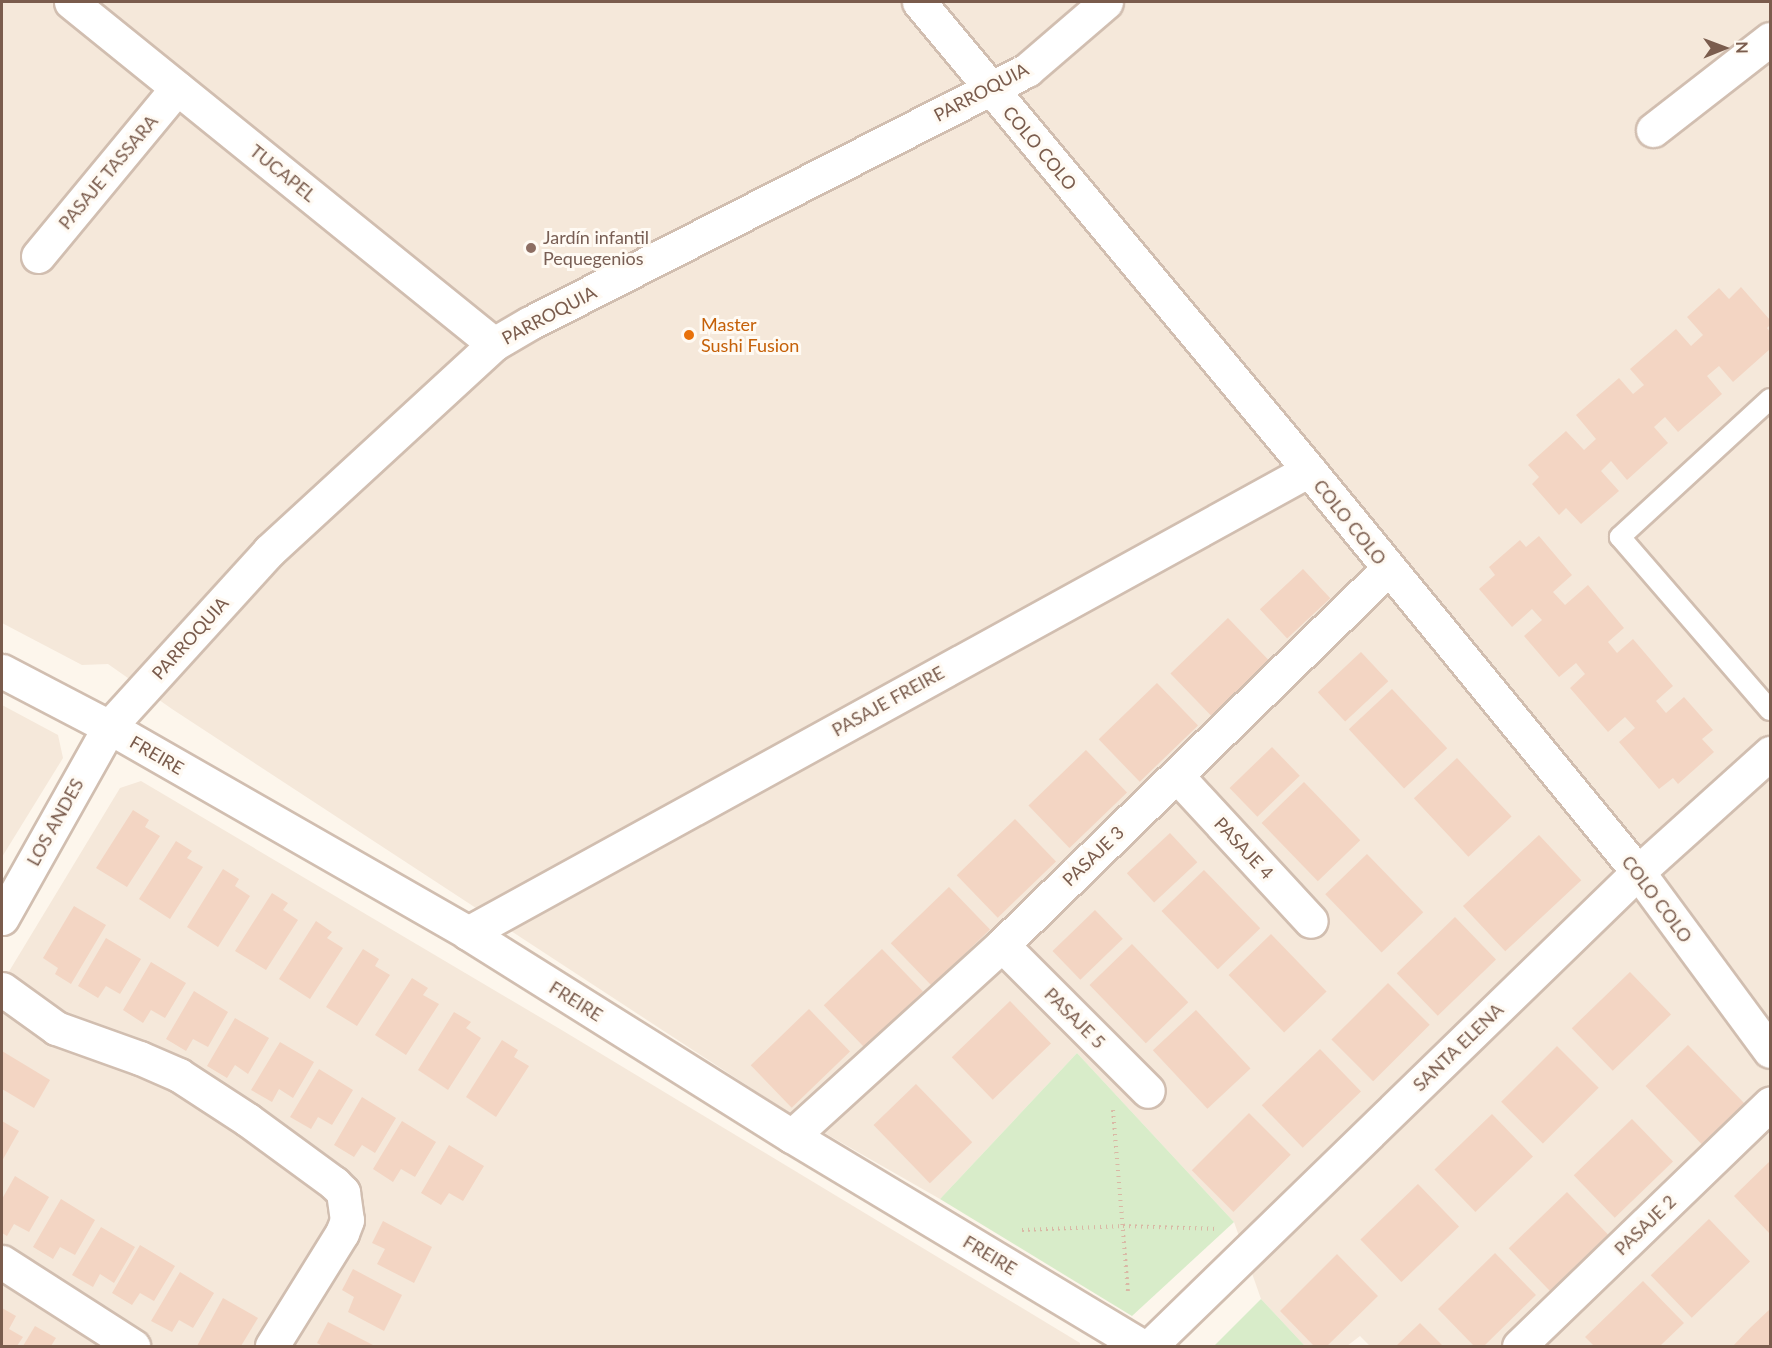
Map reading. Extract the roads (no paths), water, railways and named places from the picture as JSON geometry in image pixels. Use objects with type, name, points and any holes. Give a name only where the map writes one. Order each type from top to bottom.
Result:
[{"type":"street","name":"TUCAPEL","points":[[71,2],[494,344]]},
{"type":"street","name":"COLO COLO","points":[[919,2],[1309,470],[1638,872],[1770,1051]]},
{"type":"street","name":"PARROQUIA","points":[[109,727],[269,551],[494,344],[530,323],[1027,70],[1107,2]]},
{"type":"street","points":[[1653,130],[1770,39]]},
{"type":"street","name":"PASAJE TASSARA","points":[[38,256],[177,88]]},
{"type":"street","name":"PASAJE FREIRE","points":[[468,933],[1309,470]]},
{"type":"street","name":"PASAJE 3","points":[[792,1136],[1002,945],[1388,569]]},
{"type":"street","name":"FREIRE","points":[[2,671],[109,727],[468,933],[792,1136],[1141,1347]]},
{"type":"street","name":"LOS ANDES","points":[[2,918],[109,727]]},
{"type":"street","name":"SANTA ELENA","points":[[1150,1347],[1638,872],[1770,753]]},
{"type":"street","name":"PASAJE 4","points":[[1177,776],[1311,921]]},
{"type":"street","name":"PASAJE 5","points":[[1002,945],[1148,1091]]},
{"type":"street","points":[[2,989],[56,1028],[140,1058],[179,1075],[334,1183],[343,1192],[347,1220],[342,1233],[272,1347]]},
{"type":"street","name":"PASAJE 2","points":[[1519,1347],[1770,1104]]},
{"type":"street","points":[[2,1262],[133,1347]]},
{"type":"lane","points":[[1770,399],[1620,537],[1770,710]]},
{"type":"place","name":"Jardín infantil Pequegenios","points":[[531,248]]},
{"type":"place","name":"Master Sushi Fusion","points":[[689,335]]}]
